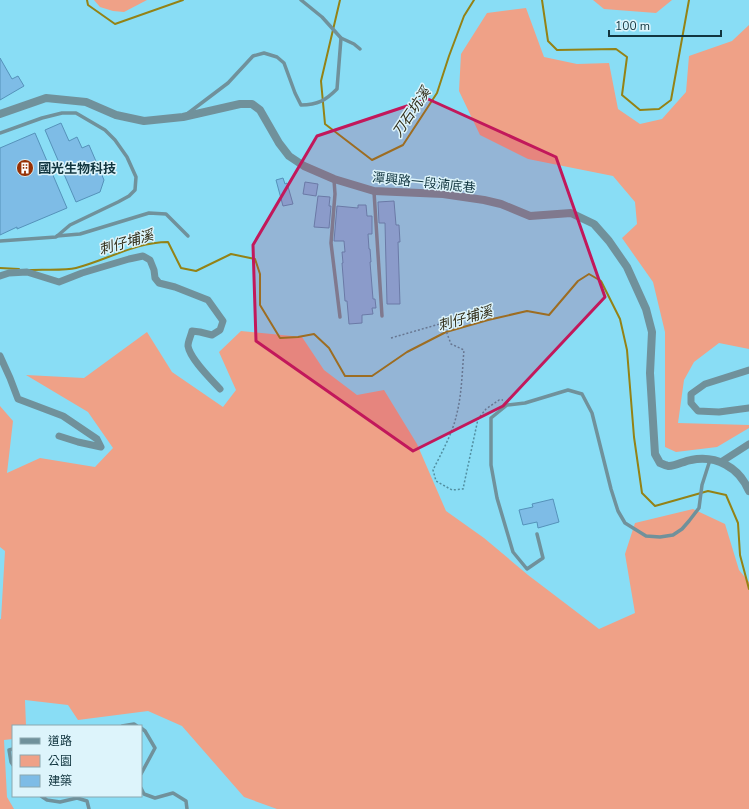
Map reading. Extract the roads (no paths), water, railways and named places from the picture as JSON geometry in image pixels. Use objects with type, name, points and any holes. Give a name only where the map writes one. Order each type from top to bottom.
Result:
[{"type":"street","name":"潭興路一段湳底巷","points":[[0,114],[46,98],[86,102],[116,115],[144,121],[183,117],[240,104],[252,104],[260,110],[279,143],[289,156],[304,166],[334,179],[374,191],[443,194],[501,204],[530,216],[571,213],[594,224],[609,241],[627,267],[646,309],[652,332],[650,373],[655,454],[660,463],[669,466],[692,459],[711,459],[721,462],[729,465],[738,474],[749,491]]},
{"type":"street","points":[[0,276],[9,273],[27,272],[59,282],[129,258],[143,256],[150,260],[155,278],[159,283],[175,287],[208,300],[219,314],[223,321],[220,330],[212,335],[192,331],[188,342],[188,348],[194,358],[220,389]]},
{"type":"street","points":[[0,356],[18,399],[63,416],[97,439],[101,447],[59,436]]},
{"type":"street","points":[[749,370],[705,384],[690,394],[691,403],[698,411],[719,412],[749,408]]},
{"type":"street","points":[[721,462],[749,444]]},
{"type":"lane","points":[[301,0],[322,17],[341,38],[354,44],[360,49]]},
{"type":"lane","points":[[183,117],[228,83],[253,56],[264,53],[277,57],[284,63],[301,106],[312,105],[328,99],[338,89],[341,38]]},
{"type":"lane","points":[[0,133],[42,118],[62,113],[76,113],[87,118],[105,130],[115,140],[127,157],[136,177],[135,190],[129,196],[118,202],[70,225],[56,236]]},
{"type":"lane","points":[[334,179],[335,194],[331,243],[340,317]]},
{"type":"lane","points":[[374,191],[382,316]]},
{"type":"lane","points":[[0,240],[80,234],[149,213],[166,214],[188,236]]},
{"type":"lane","points":[[537,534],[543,558],[527,569],[513,552],[497,498],[491,464],[491,418],[508,405],[525,403],[568,390],[582,394],[592,413],[618,511],[625,523],[646,536],[660,537],[673,535],[682,529],[698,508],[702,485],[711,459]]},
{"type":"lane","points":[[142,729],[155,748],[142,772]]},
{"type":"lane","points":[[12,749],[9,750],[12,764]]},
{"type":"lane","points":[[142,790],[144,794],[155,798],[174,793],[186,801],[187,809]]},
{"type":"lane","points":[[42,797],[47,800],[60,802],[77,798],[87,801],[89,809]]},
{"type":"waterway","name":"刀石坑溪","points":[[87,0],[88,5],[115,24],[183,0]]},
{"type":"waterway","name":"刀石坑溪","points":[[340,0],[321,81],[325,124],[372,160],[403,145],[437,93],[464,16],[474,0]]},
{"type":"waterway","name":"刀石坑溪","points":[[542,0],[548,41],[557,50],[616,49],[627,57],[622,95],[640,110],[659,109],[671,100],[689,0]]},
{"type":"waterway","name":"刺仔埔溪","points":[[30,270],[76,268],[133,248],[168,242],[181,268],[196,271],[231,254],[255,259],[260,274],[260,305],[280,338],[314,334],[329,348],[345,376],[372,376],[407,352],[446,332],[527,311],[549,315],[578,281],[589,274],[601,281],[620,319],[627,350],[634,437],[642,493],[655,506],[708,491],[726,495],[738,523],[740,555],[749,589]]},
{"type":"waterway","name":"刺仔埔溪","points":[[0,268],[19,269]]},
{"type":"place","name":"國光生物科技","points":[[25,168]]}]
